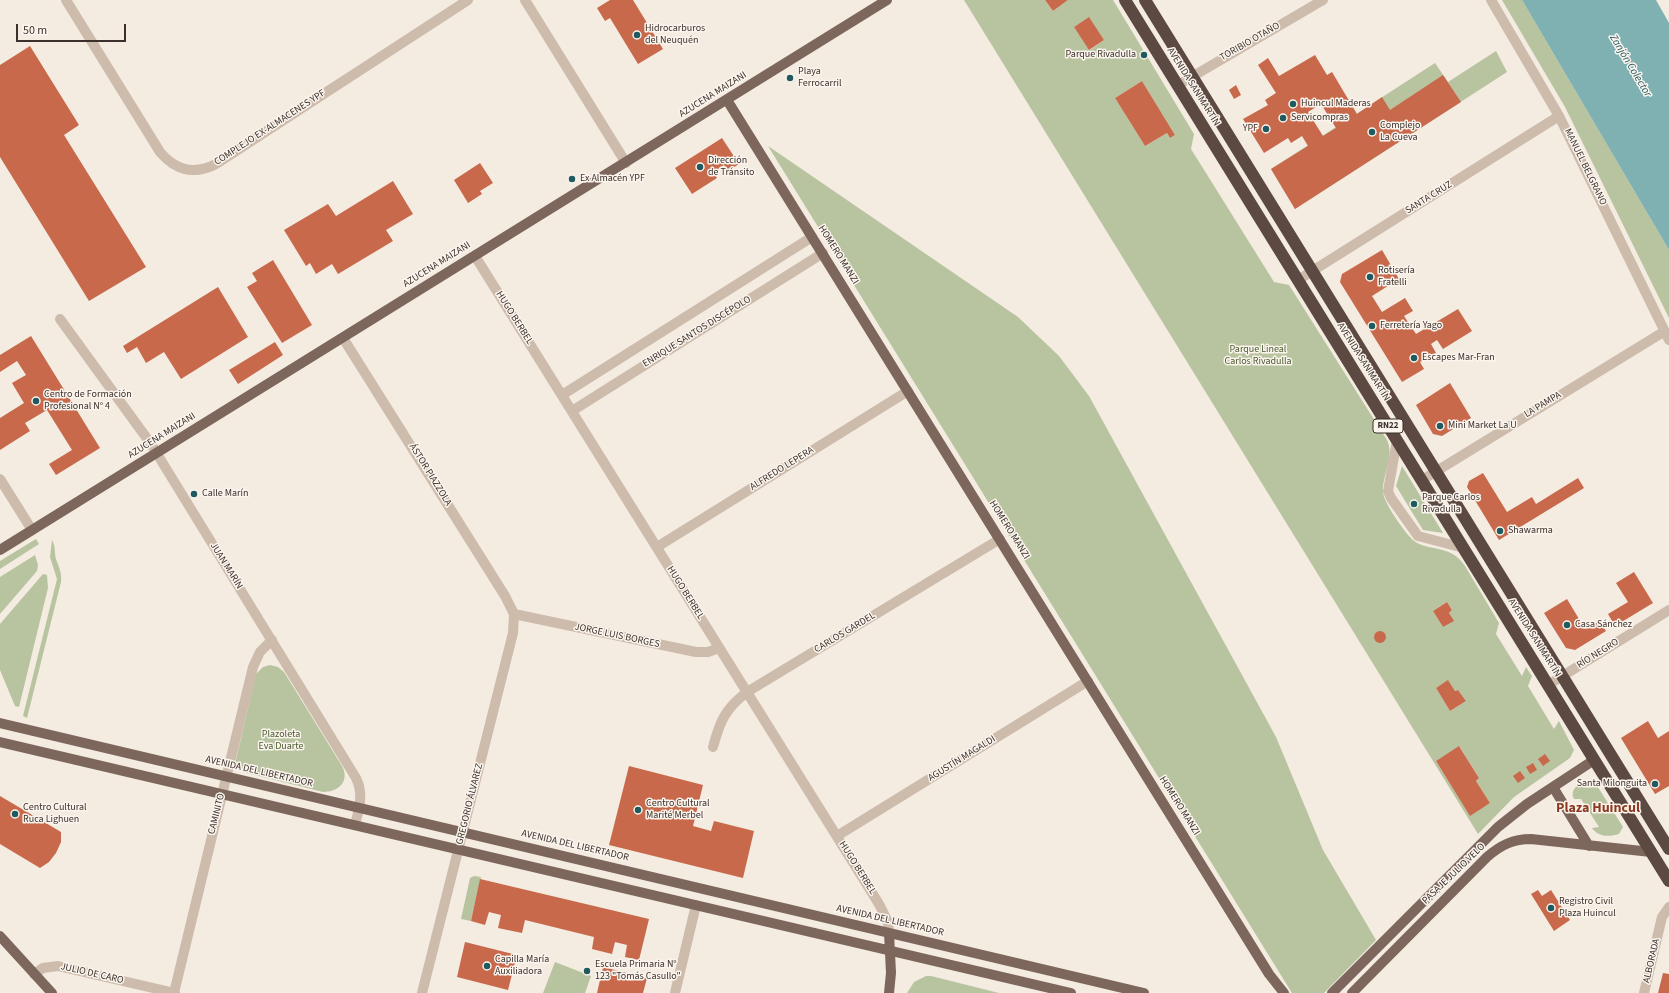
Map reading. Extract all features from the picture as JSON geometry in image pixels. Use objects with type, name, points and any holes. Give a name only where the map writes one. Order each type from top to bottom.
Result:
[{"type":"highway","name":"AVENIDA SAN MARTÍN","points":[[1125,0],[1669,881]]},
{"type":"highway","name":"AVENIDA SAN MARTÍN","points":[[1145,0],[1669,849]]},
{"type":"main road","name":"AZUCENA MAIZANI","points":[[0,550],[887,0]]},
{"type":"main road","name":"HOMERO MANZI","points":[[727,100],[1269,974],[1284,993]]},
{"type":"main road","name":"AVENIDA DEL LIBERTADOR","points":[[0,723],[889,933],[1132,992],[1144,993]]},
{"type":"main road","points":[[0,742],[1071,993]]},
{"type":"main road","name":"PASAJE JULIO VELO","points":[[1332,993],[1498,827],[1516,812],[1594,760]]},
{"type":"main road","points":[[1553,787],[1589,846]]},
{"type":"main road","name":"PASAJE JULIO VELO","points":[[1352,993],[1480,864],[1500,847],[1511,841],[1524,839],[1651,852]]},
{"type":"main road","points":[[889,933],[891,972],[889,993]]},
{"type":"main road","points":[[0,936],[52,993]]},
{"type":"main road","name":"HOMERO MANZI","points":[[1269,974],[1277,993]]},
{"type":"street","name":"COMPLEJO EX-ALMACENES YPF","points":[[66,0],[160,152],[176,167],[197,171],[216,164],[468,0]]},
{"type":"street","points":[[525,0],[626,163]]},
{"type":"street","name":"TORIBIO OTAÑO","points":[[1178,85],[1322,0]]},
{"type":"street","name":"MANUEL BELGRANO","points":[[1491,0],[1559,116],[1667,335]]},
{"type":"street","name":"SANTA CRUZ","points":[[1298,280],[1559,116]]},
{"type":"street","name":"ENRIQUE SANTOS DISCÉPOLO","points":[[562,395],[812,237]]},
{"type":"street","name":"ENRIQUE SANTOS DISCÉPOLO","points":[[572,411],[823,253]]},
{"type":"street","name":"HUGO BERBEL","points":[[475,256],[883,910],[888,922],[889,933]]},
{"type":"street","name":"JUAN MARÍN","points":[[60,319],[129,412],[156,453],[356,778],[361,792],[360,808],[356,825]]},
{"type":"street","name":"LA PAMPA","points":[[1422,480],[1667,335]]},
{"type":"street","name":"ÁSTOR PIAZZOLA","points":[[343,338],[505,596],[514,614]]},
{"type":"street","name":"ALFREDO LEPERA","points":[[657,547],[908,391]]},
{"type":"street","points":[[1397,440],[1388,487],[1391,498],[1418,536],[1464,548]]},
{"type":"street","points":[[0,479],[32,530]]},
{"type":"street","name":"CARLOS GARDEL","points":[[713,747],[719,726],[725,713],[747,692],[1000,539]]},
{"type":"street","name":"RÍO NEGRO","points":[[1548,685],[1669,610]]},
{"type":"street","name":"JORGE LUIS BORGES","points":[[514,614],[696,652],[708,652],[719,648]]},
{"type":"street","name":"GREGORIO ÁLVAREZ","points":[[422,993],[513,633],[514,614]]},
{"type":"street","name":"CAMINITO","points":[[174,993],[255,661],[263,647],[272,640]]},
{"type":"street","name":"AGUSTÍN MAGALDI","points":[[837,836],[1088,681]]},
{"type":"street","points":[[675,993],[696,905]]},
{"type":"street","name":"ALBORADA","points":[[1644,993],[1662,917],[1669,907]]},
{"type":"street","name":"JULIO DE CARO","points":[[34,974],[43,968],[58,966],[174,993]]},
{"type":"green space","name":"Parque Lineal Carlos Rivadulla","points":[[964,0],[1045,0],[1053,11],[1068,0],[1113,0],[1194,134],[1191,149],[1274,282],[1289,285],[1387,440],[1390,453],[1383,492],[1384,497],[1394,515],[1415,542],[1444,550],[1459,559],[1465,566],[1499,623],[1496,634],[1522,676],[1526,667],[1532,676],[1528,686],[1554,729],[1559,721],[1574,750],[1570,758],[1514,797],[1478,834]],"holes":[[[1089,18],[1104,40],[1090,50],[1074,27]],[[1142,81],[1175,135],[1170,138],[1167,133],[1145,146],[1115,98]],[[1447,602],[1452,610],[1449,613],[1453,621],[1443,627],[1433,611]],[[1448,681],[1455,691],[1458,690],[1466,701],[1450,711],[1436,688]],[[1460,747],[1479,778],[1476,781],[1490,803],[1470,815],[1436,761]]]},
{"type":"green space","points":[[1502,0],[1522,0],[1669,250],[1669,318],[1565,107]]},
{"type":"green space","name":"Complejo La Cueva","points":[[1496,51],[1507,72],[1295,209],[1271,169],[1435,63],[1448,82]]},
{"type":"green space","points":[[768,146],[1018,317],[1059,356],[1089,396],[1276,737],[1323,850],[1376,940],[1324,993],[1292,993]]},
{"type":"green space","points":[[1402,466],[1443,533],[1423,530],[1396,486]]},
{"type":"green space","points":[[36,539],[39,544],[0,569],[0,561]]},
{"type":"green space","points":[[52,540],[61,573],[61,582],[27,718],[23,716],[57,579],[50,557]]},
{"type":"green space","points":[[35,555],[38,565],[37,571],[0,614],[0,577]]},
{"type":"green space","points":[[43,574],[47,575],[48,588],[19,707],[15,706],[0,670],[0,624]]},
{"type":"green space","name":"Plazoleta Eva Duarte","points":[[270,665],[278,667],[284,672],[342,766],[345,776],[342,785],[338,788],[323,792],[243,772],[236,767],[236,760],[256,674],[263,667]]},
{"type":"green space","points":[[1590,780],[1596,784],[1623,827],[1619,834],[1604,836],[1594,831],[1592,828],[1599,827],[1581,799],[1574,799],[1573,792],[1576,786]]},
{"type":"green space","points":[[474,876],[481,877],[471,921],[461,919],[470,878]]},
{"type":"green space","points":[[555,962],[591,976],[585,993],[543,993]]},
{"type":"green space","points":[[926,976],[999,993],[907,993],[914,982]]},
{"type":"water","name":"Zanjón Colector","points":[[1522,0],[1656,0],[1669,23],[1669,250]]},
{"type":"building","name":"Hidrocarburos del Neuquén","points":[[610,0],[633,0],[663,49],[638,64],[610,18],[605,21],[597,8]]},
{"type":"building","points":[[1045,0],[1068,0],[1053,11]]},
{"type":"building","points":[[1089,17],[1104,40],[1089,50],[1074,27]]},
{"type":"building","points":[[30,46],[79,125],[64,135],[146,267],[89,301],[0,157],[0,65]]},
{"type":"building","points":[[1315,55],[1327,75],[1332,72],[1357,114],[1382,97],[1390,110],[1443,75],[1461,102],[1295,209],[1271,169],[1308,146],[1302,136],[1291,143],[1288,138],[1264,153],[1243,119],[1268,105],[1265,100],[1276,93],[1258,65],[1268,58],[1279,76]],"holes":[[[1321,104],[1336,128],[1323,136],[1308,112]]]},
{"type":"building","points":[[1142,81],[1175,135],[1170,138],[1167,133],[1145,146],[1115,98]]},
{"type":"building","points":[[1236,85],[1241,95],[1234,99],[1229,90]]},
{"type":"building","name":"Dirección de Tránsito","points":[[722,138],[739,164],[728,171],[724,165],[713,172],[717,178],[692,194],[675,168]]},
{"type":"building","points":[[480,163],[493,183],[480,191],[482,194],[468,203],[454,180]]},
{"type":"building","points":[[393,181],[413,214],[386,230],[393,241],[338,274],[332,264],[316,274],[310,263],[306,266],[284,230],[328,204],[336,216]]},
{"type":"building","points":[[1382,250],[1399,279],[1372,296],[1382,312],[1405,298],[1413,311],[1404,316],[1416,334],[1458,309],[1472,331],[1443,349],[1437,340],[1431,344],[1436,353],[1420,362],[1424,369],[1402,382],[1340,282],[1342,274]]},
{"type":"building","points":[[273,260],[312,325],[282,343],[247,287],[257,281],[252,273]]},
{"type":"building","points":[[218,287],[248,337],[181,379],[164,352],[146,363],[137,347],[127,353],[123,346]]},
{"type":"building","points":[[31,336],[100,448],[56,475],[49,464],[72,450],[47,410],[25,423],[30,431],[0,450],[0,418],[24,403],[12,383],[26,375],[17,361],[0,372],[0,355]]},
{"type":"building","points":[[275,342],[283,355],[238,384],[229,370]]},
{"type":"building","points":[[1450,383],[1471,418],[1442,436],[1433,434],[1416,405]]},
{"type":"building","points":[[1483,473],[1507,512],[1532,497],[1536,504],[1578,478],[1584,488],[1499,540],[1467,487],[1469,481]]},
{"type":"building","points":[[1634,572],[1653,603],[1615,626],[1608,614],[1628,602],[1616,583]]},
{"type":"building","name":"Casa Sánchez","points":[[1567,599],[1585,629],[1600,621],[1606,631],[1575,650],[1566,648],[1544,613]]},
{"type":"building","points":[[1447,602],[1452,610],[1449,613],[1454,621],[1443,627],[1433,611]]},
{"type":"building","points":[[1378,631],[1382,631],[1386,637],[1382,643],[1378,643],[1374,639],[1374,635]]},
{"type":"building","points":[[1448,680],[1455,691],[1458,690],[1466,701],[1450,711],[1436,688]]},
{"type":"building","points":[[1648,721],[1658,738],[1669,731],[1669,786],[1655,794],[1621,738]]},
{"type":"building","points":[[1459,746],[1479,778],[1476,781],[1490,803],[1470,816],[1436,761]]},
{"type":"building","points":[[1545,754],[1550,761],[1543,766],[1538,759]]},
{"type":"building","points":[[1533,763],[1537,770],[1530,774],[1526,767]]},
{"type":"building","points":[[629,766],[703,785],[693,826],[711,831],[714,821],[754,831],[743,878],[609,845]]},
{"type":"building","points":[[1520,771],[1525,778],[1518,783],[1513,776]]},
{"type":"building","name":"Centro Cultural Ruca Lighuen","points":[[0,796],[61,832],[61,842],[56,853],[49,862],[40,868],[0,844]]},
{"type":"building","points":[[480,879],[649,919],[639,960],[625,957],[627,945],[615,942],[612,954],[592,949],[594,937],[525,920],[522,933],[498,928],[501,915],[489,912],[485,925],[471,921]]},
{"type":"building","name":"Registro Civil Plaza Huincul","points":[[1538,890],[1542,896],[1551,890],[1570,920],[1554,931],[1531,894]]},
{"type":"building","name":"Capilla María Auxiliadora","points":[[465,942],[517,955],[508,990],[457,977]]},
{"type":"building","points":[[603,967],[647,978],[643,993],[597,993]]},
{"type":"building","points":[[1663,973],[1669,974],[1669,993],[1658,993]]},
{"type":"place","name":"Hidrocarburos del Neuquén","points":[[637,35]]},
{"type":"place","name":"Parque Rivadulla","points":[[1144,55]]},
{"type":"place","name":"Playa Ferrocarril","points":[[790,78]]},
{"type":"place","name":"Huincul Maderas","points":[[1293,104]]},
{"type":"place","name":"Servicompras","points":[[1283,118]]},
{"type":"place","name":"YPF","points":[[1266,129]]},
{"type":"place","name":"Complejo La Cueva","points":[[1372,132]]},
{"type":"place","name":"Dirección de Tránsito","points":[[700,167]]},
{"type":"place","name":"Ex Almacén YPF","points":[[572,179]]},
{"type":"place","name":"Rotisería Fratelli","points":[[1370,277]]},
{"type":"place","name":"Ferretería Yago","points":[[1372,326]]},
{"type":"place","name":"Escapes Mar-Fran","points":[[1414,358]]},
{"type":"place","name":"Centro de Formación Profesional N° 4","points":[[36,401]]},
{"type":"place","name":"Mini Market La U","points":[[1440,426]]},
{"type":"place","name":"Calle Marín","points":[[194,494]]},
{"type":"place","name":"Parque Carlos Rivadulla","points":[[1414,504]]},
{"type":"place","name":"Shawarma","points":[[1500,531]]},
{"type":"place","name":"Casa Sánchez","points":[[1567,625]]},
{"type":"place","name":"Santa Milonguita","points":[[1655,784]]},
{"type":"place","name":"Centro Cultural Marité Merbel","points":[[638,810]]},
{"type":"place","name":"Centro Cultural Ruca Lighuen","points":[[15,814]]},
{"type":"place","name":"Registro Civil Plaza Huincul","points":[[1551,908]]},
{"type":"place","name":"Capilla María Auxiliadora","points":[[487,966]]},
{"type":"place","name":"Escuela Primaria N° 123 \"Tomás Casullo\"","points":[[587,971]]},
{"type":"district","name":"Plaza Huincul","points":[[1598,809]]}]
